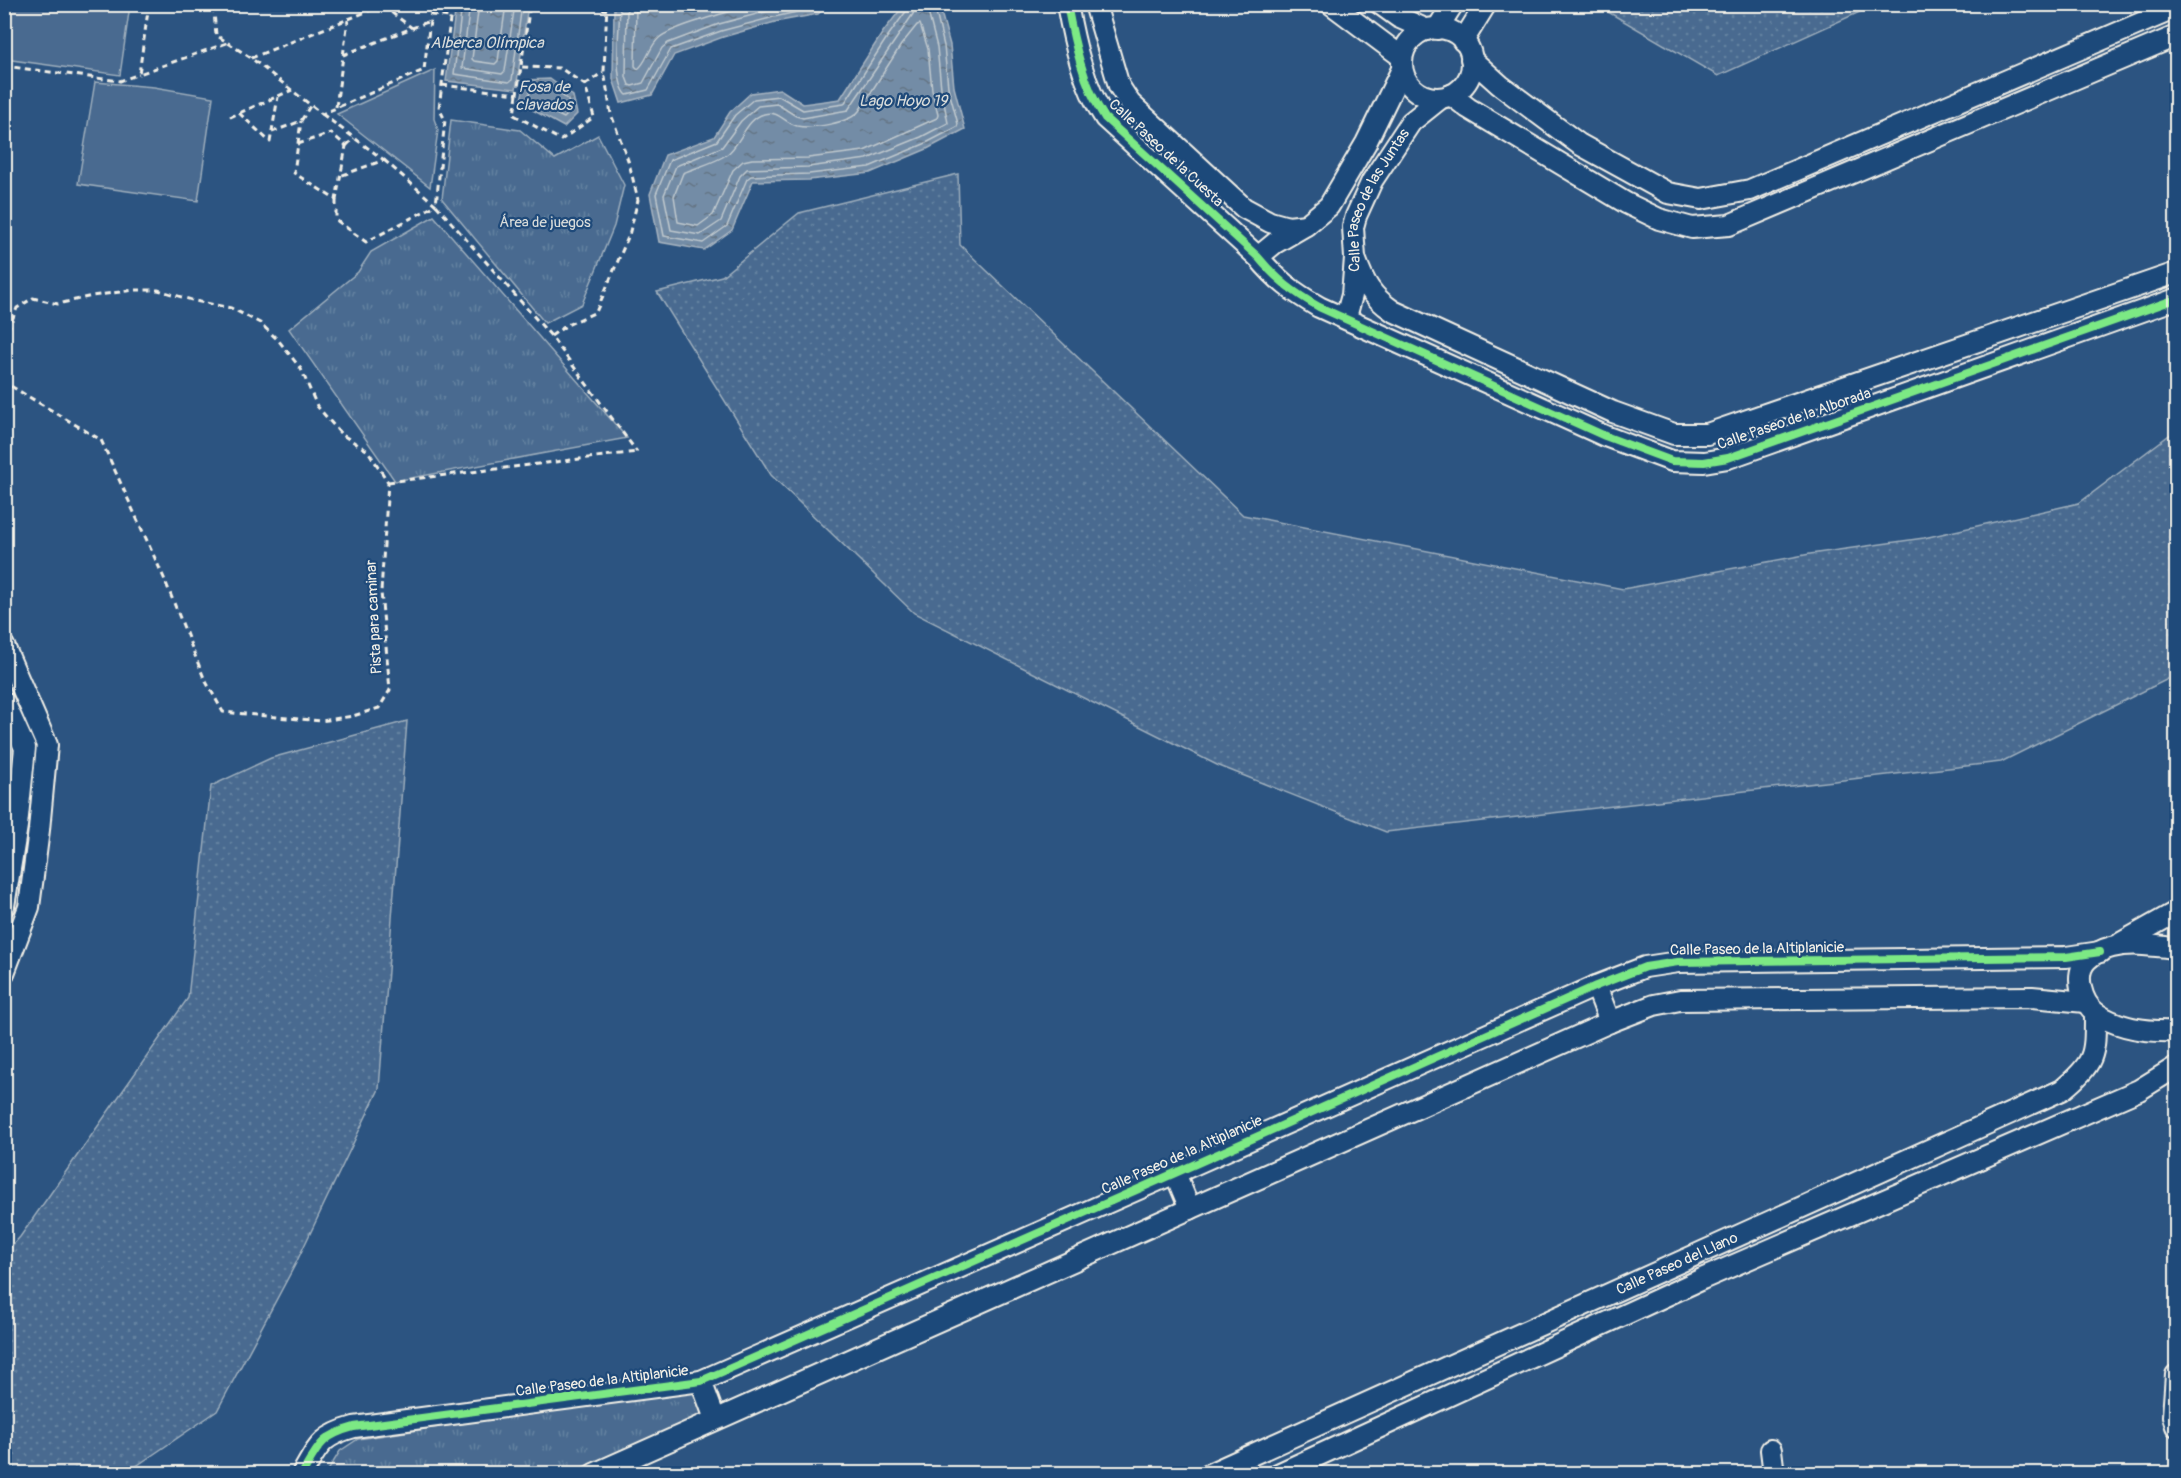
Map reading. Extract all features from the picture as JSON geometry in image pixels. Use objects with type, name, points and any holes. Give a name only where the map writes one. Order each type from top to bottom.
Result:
[{"type":"street","name":"Calle Paseo de la Cuesta","points":[[1067,4],[1074,42],[1097,106],[1105,118],[1258,256],[1274,276],[1294,293]]},
{"type":"street","name":"Calle Paseo de la Cuesta","points":[[1095,4],[1119,86],[1130,103],[1244,208],[1270,222],[1288,227],[1306,225]]},
{"type":"street","points":[[1331,4],[1402,63],[1405,77],[1417,92],[1426,96],[1446,97],[1626,203],[1659,219],[1692,228],[1729,225],[2176,36]]},
{"type":"street","points":[[1380,4],[1398,17],[1432,29],[1447,30],[1500,85],[1579,144],[1668,193],[1701,199],[1750,190],[2176,8]]},
{"type":"street","points":[[1258,256],[1323,212],[1366,143],[1411,40],[1418,34],[1432,29],[1453,4]]},
{"type":"street","points":[[1446,97],[1463,86],[1468,78],[1467,50],[1486,4]]},
{"type":"street","name":"Calle Paseo de las Juntas","points":[[1346,317],[1352,295],[1356,258],[1353,227],[1356,216],[1372,181],[1411,123],[1446,97]]},
{"type":"street","points":[[1828,157],[1836,179]]},
{"type":"street","points":[[1323,212],[1353,227]]},
{"type":"street","name":"Calle Paseo de la Alborada","points":[[1356,258],[1363,279],[1377,300],[1393,311],[1613,412],[1674,434],[1707,434],[2176,273]]},
{"type":"street","name":"Calle Paseo de la Alborada","points":[[1294,293],[1320,307],[1605,436],[1672,460],[1704,462],[1738,454],[2176,299]]},
{"type":"street","points":[[2118,293],[2127,316]]},
{"type":"street","points":[[1730,426],[1738,454]]},
{"type":"street","points":[[4,646],[47,745],[29,907],[4,973]]},
{"type":"street","points":[[4,702],[25,748],[10,875],[4,906]]},
{"type":"street","points":[[10,875],[33,878]]},
{"type":"street","points":[[2106,950],[2176,912]]},
{"type":"street","name":"Calle Paseo de la Altiplanicie","points":[[302,1473],[318,1446],[333,1433],[354,1426],[701,1381],[1596,986],[1645,967],[1678,962],[2055,957],[2138,944],[2176,948]]},
{"type":"street","name":"Calle Paseo del Llano","points":[[1209,1473],[2062,1090],[2083,1073],[2092,1057],[2095,1046],[2090,1007],[2080,981],[2082,969],[2087,960],[2106,950]]},
{"type":"street","points":[[1596,986],[1610,1022]]},
{"type":"street","points":[[594,1473],[1610,1022],[1654,1005],[1680,1000],[2032,997],[2090,1007],[2110,1021],[2131,1028],[2157,1031],[2176,1030]]},
{"type":"street","name":"Calle Paseo del Llano","points":[[1278,1473],[1702,1280],[2139,1090],[2176,1067]]},
{"type":"street","points":[[1176,1173],[1190,1209]]},
{"type":"street","points":[[1692,1255],[1702,1280]]},
{"type":"street","points":[[2176,1375],[2173,1416],[2176,1426]]},
{"type":"street","points":[[701,1381],[715,1419]]},
{"type":"street","points":[[1771,1450],[1774,1473]]},
{"type":"path","points":[[139,74],[149,4]]},
{"type":"path","points":[[322,114],[424,70],[432,4]]},
{"type":"path","points":[[436,205],[445,120],[439,108],[452,4]]},
{"type":"path","points":[[520,67],[560,68],[585,86],[594,117],[561,140],[514,115],[520,67],[530,4]]},
{"type":"path","points":[[571,4],[607,10]]},
{"type":"path","points":[[551,336],[567,325],[596,312],[629,235],[638,200],[629,163],[611,114],[604,71],[607,4]]},
{"type":"path","points":[[4,340],[17,308],[33,298],[58,304],[134,290],[158,290],[195,301],[231,308],[260,323],[279,341],[301,369],[317,406],[341,434],[368,451],[388,482],[637,452],[551,336],[436,205],[384,160],[251,58],[216,35],[214,12],[202,5]]},
{"type":"path","points":[[251,58],[384,5],[412,28]]},
{"type":"path","points":[[431,15],[451,17]]},
{"type":"path","points":[[336,108],[348,20]]},
{"type":"path","points":[[343,55],[430,21]]},
{"type":"path","points":[[4,66],[120,81],[227,43]]},
{"type":"path","points":[[585,86],[604,71]]},
{"type":"path","points":[[442,85],[517,94]]},
{"type":"path","points":[[230,117],[292,90]]},
{"type":"path","points":[[239,113],[270,142],[278,97]]},
{"type":"path","points":[[311,105],[301,121],[294,173],[336,200]]},
{"type":"path","points":[[272,132],[301,121]]},
{"type":"path","points":[[298,144],[331,133],[346,146]]},
{"type":"path","points":[[354,138],[346,146],[336,200],[336,220],[366,242],[436,205]]},
{"type":"path","points":[[340,176],[384,160]]},
{"type":"green space","points":[[5,4],[130,5],[120,75],[5,59]]},
{"type":"green space","points":[[1606,5],[1875,5],[1718,76],[1603,9]]},
{"type":"green space","points":[[435,70],[434,119],[438,130],[430,187],[337,114]]},
{"type":"green space","points":[[95,82],[154,87],[213,97],[198,201],[78,184]]},
{"type":"green space","name":"Área de juegos","points":[[451,120],[520,130],[555,159],[598,135],[624,185],[614,226],[582,304],[545,323],[442,199]]},
{"type":"green space","points":[[958,174],[960,245],[1243,515],[1623,589],[1810,554],[1924,538],[2079,503],[2176,430],[2176,675],[2001,762],[1386,832],[1217,765],[914,613],[771,475],[657,292],[722,276],[799,213]]},
{"type":"green space","points":[[434,216],[627,438],[395,481],[289,329],[358,272],[371,252]]},
{"type":"green space","points":[[407,721],[379,1089],[296,1263],[217,1411],[126,1473],[5,1473],[5,1253],[20,1237],[188,998],[211,786],[271,758]]},
{"type":"green space","points":[[696,1389],[706,1414],[569,1473],[326,1474],[340,1451],[358,1439]]},
{"type":"water","points":[[614,4],[828,5],[818,14],[775,22],[723,37],[674,55],[652,95],[621,103],[613,79]]},
{"type":"water","name":"Alberca Olímpica","points":[[456,5],[528,5],[516,89],[446,81]]},
{"type":"water","name":"Lago Hoyo 19","points":[[904,5],[939,5],[950,45],[954,87],[965,129],[927,149],[870,173],[809,180],[753,181],[732,230],[704,250],[659,242],[650,194],[665,155],[714,137],[730,112],[751,93],[780,89],[803,104],[840,99],[883,32]]},
{"type":"water","name":"Fosa de clavados","points":[[550,79],[573,96],[577,114],[564,127],[520,103],[526,80]]},
{"type":"cycle path","points":[[1067,4],[1085,77],[1105,118],[1293,291],[1319,307],[1605,436],[1672,461],[1704,462],[1728,458],[2176,299]]},
{"type":"cycle path","points":[[302,1474],[322,1443],[334,1434],[354,1427],[701,1381],[1596,986],[1645,967],[1678,962],[2066,957],[2100,952]]}]
